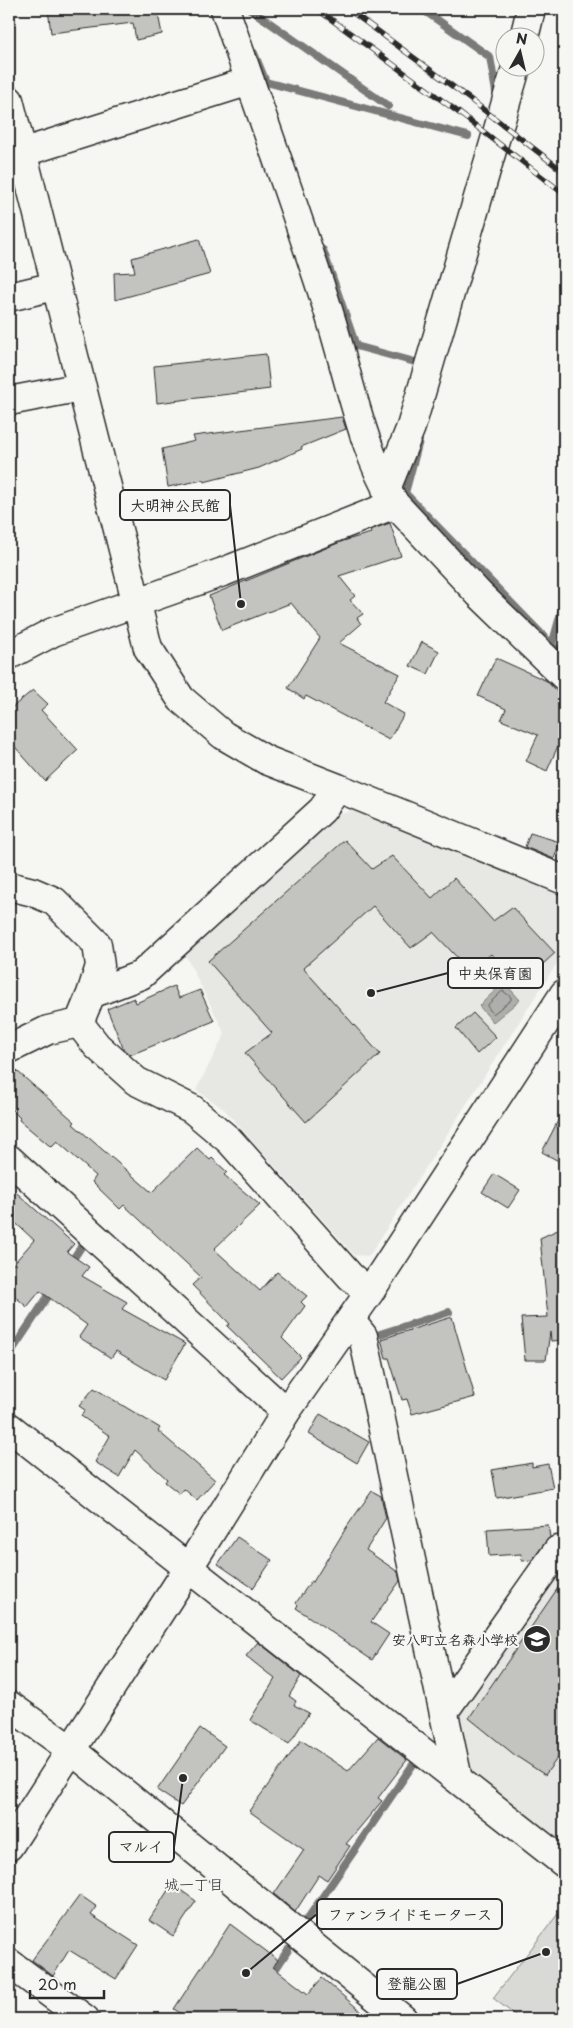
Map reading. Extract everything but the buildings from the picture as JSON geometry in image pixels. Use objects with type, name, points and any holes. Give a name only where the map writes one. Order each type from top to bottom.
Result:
[{"type":"street","points":[[225,9],[328,311],[367,441],[390,496],[479,594],[564,676]]},
{"type":"street","points":[[526,28],[531,9]]},
{"type":"street","points":[[9,655],[53,632],[224,572],[390,496],[513,78]]},
{"type":"street","points":[[21,152],[250,81]]},
{"type":"street","points":[[9,100],[148,648],[181,699],[223,735],[266,760],[564,880]]},
{"type":"street","points":[[9,297],[55,286]]},
{"type":"street","points":[[9,401],[82,387]]},
{"type":"street","points":[[91,994],[141,975],[322,810],[338,788]]},
{"type":"street","points":[[9,886],[33,892],[54,901],[97,944],[100,966],[79,1023]]},
{"type":"street","points":[[9,1846],[70,1749],[190,1567],[286,1412],[369,1293],[564,994]]},
{"type":"street","points":[[9,1049],[48,1030],[79,1023]]},
{"type":"street","points":[[79,1023],[97,1046],[136,1081],[192,1109],[230,1141],[350,1276],[369,1293]]},
{"type":"street","points":[[9,1159],[286,1412]]},
{"type":"street","points":[[350,1320],[364,1336],[445,1710],[458,1779]]},
{"type":"street","points":[[9,1427],[190,1567],[564,1863]]},
{"type":"street","points":[[445,1710],[558,1550]]},
{"type":"street","points":[[9,1705],[70,1749],[403,2019]]},
{"type":"street","points":[[9,1963],[85,2019]]},
{"type":"shaded area","points":[[358,810],[564,893],[564,952],[369,1256],[354,1255],[224,1109],[196,1090],[225,1034],[183,950],[333,815]]},
{"type":"shaded area","name":"安八町立名森小学校","points":[[564,1562],[564,1844],[474,1777],[456,1716]]},
{"type":"shaded area","points":[[564,1906],[564,2019],[520,2019],[493,1998]]},
{"type":"water","points":[[504,982],[520,1000],[493,1022],[479,1006]]},
{"type":"waterway","points":[[250,9],[388,106]]},
{"type":"waterway","points":[[422,9],[490,57],[496,92]]},
{"type":"waterway","points":[[254,53],[266,82],[468,136]]},
{"type":"waterway","points":[[323,250],[356,346],[415,362]]},
{"type":"waterway","points":[[419,441],[405,493],[556,649]]},
{"type":"waterway","points":[[552,645],[564,602]]},
{"type":"waterway","points":[[69,1265],[83,1244]]},
{"type":"waterway","points":[[9,1355],[53,1289]]},
{"type":"waterway","points":[[377,1335],[449,1312]]},
{"type":"waterway","points":[[304,1924],[412,1766]]},
{"type":"waterway","points":[[271,1976],[288,1950]]},
{"type":"railway","points":[[317,9],[458,112],[564,194]]},
{"type":"railway","points":[[348,9],[564,172]]},
{"type":"place","name":"大明神公民館","points":[[241,604]]},
{"type":"place","name":"中央保育園","points":[[371,993]]},
{"type":"place","name":"安八町立名森小学校","points":[[537,1639]]},
{"type":"place","name":"マルイ","points":[[183,1778]]},
{"type":"place","name":"登龍公園","points":[[546,1952]]},
{"type":"place","name":"ファンライドモータース","points":[[246,1973]]},
{"type":"district","name":"城一丁目","points":[[194,1883]]}]
